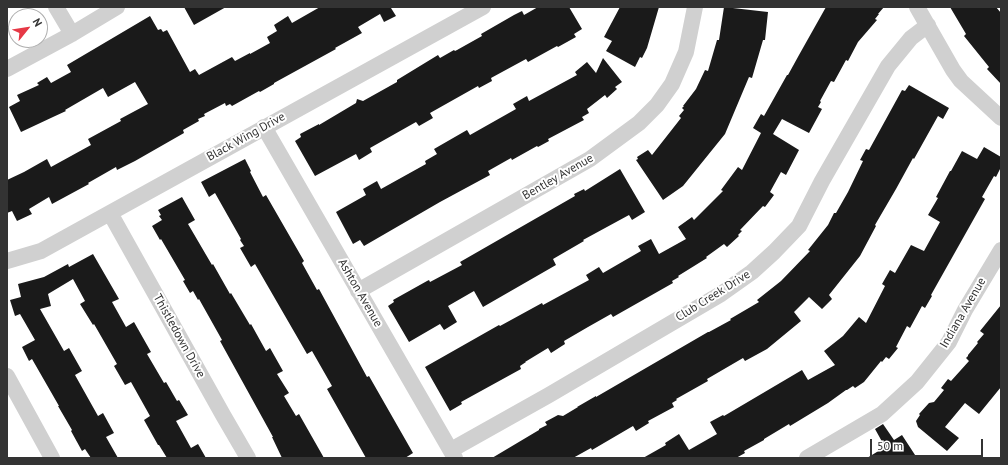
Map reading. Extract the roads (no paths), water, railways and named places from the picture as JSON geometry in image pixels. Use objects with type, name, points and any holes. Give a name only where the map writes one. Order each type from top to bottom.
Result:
[{"type":"street","points":[[56,7],[72,34]]},
{"type":"street","points":[[7,69],[118,7]]},
{"type":"street","name":"Black Wing Drive","points":[[7,261],[41,251],[482,7]]},
{"type":"street","name":"Bentley Avenue","points":[[358,291],[590,159],[639,123],[657,105],[672,84],[686,52],[695,7]]},
{"type":"street","points":[[917,7],[953,70],[961,81],[1001,118]]},
{"type":"street","name":"Club Creek Drive","points":[[453,454],[548,395],[721,294],[769,258],[799,226],[822,181],[888,66],[911,38],[928,25]]},
{"type":"street","name":"Ashton Avenue","points":[[264,127],[453,454]]},
{"type":"street","name":"Thistledown Drive","points":[[110,213],[248,458]]},
{"type":"street","name":"Indiana Avenue","points":[[807,458],[882,414],[917,382],[949,342],[965,310],[1001,250]]},
{"type":"street","points":[[7,376],[52,458]]}]
